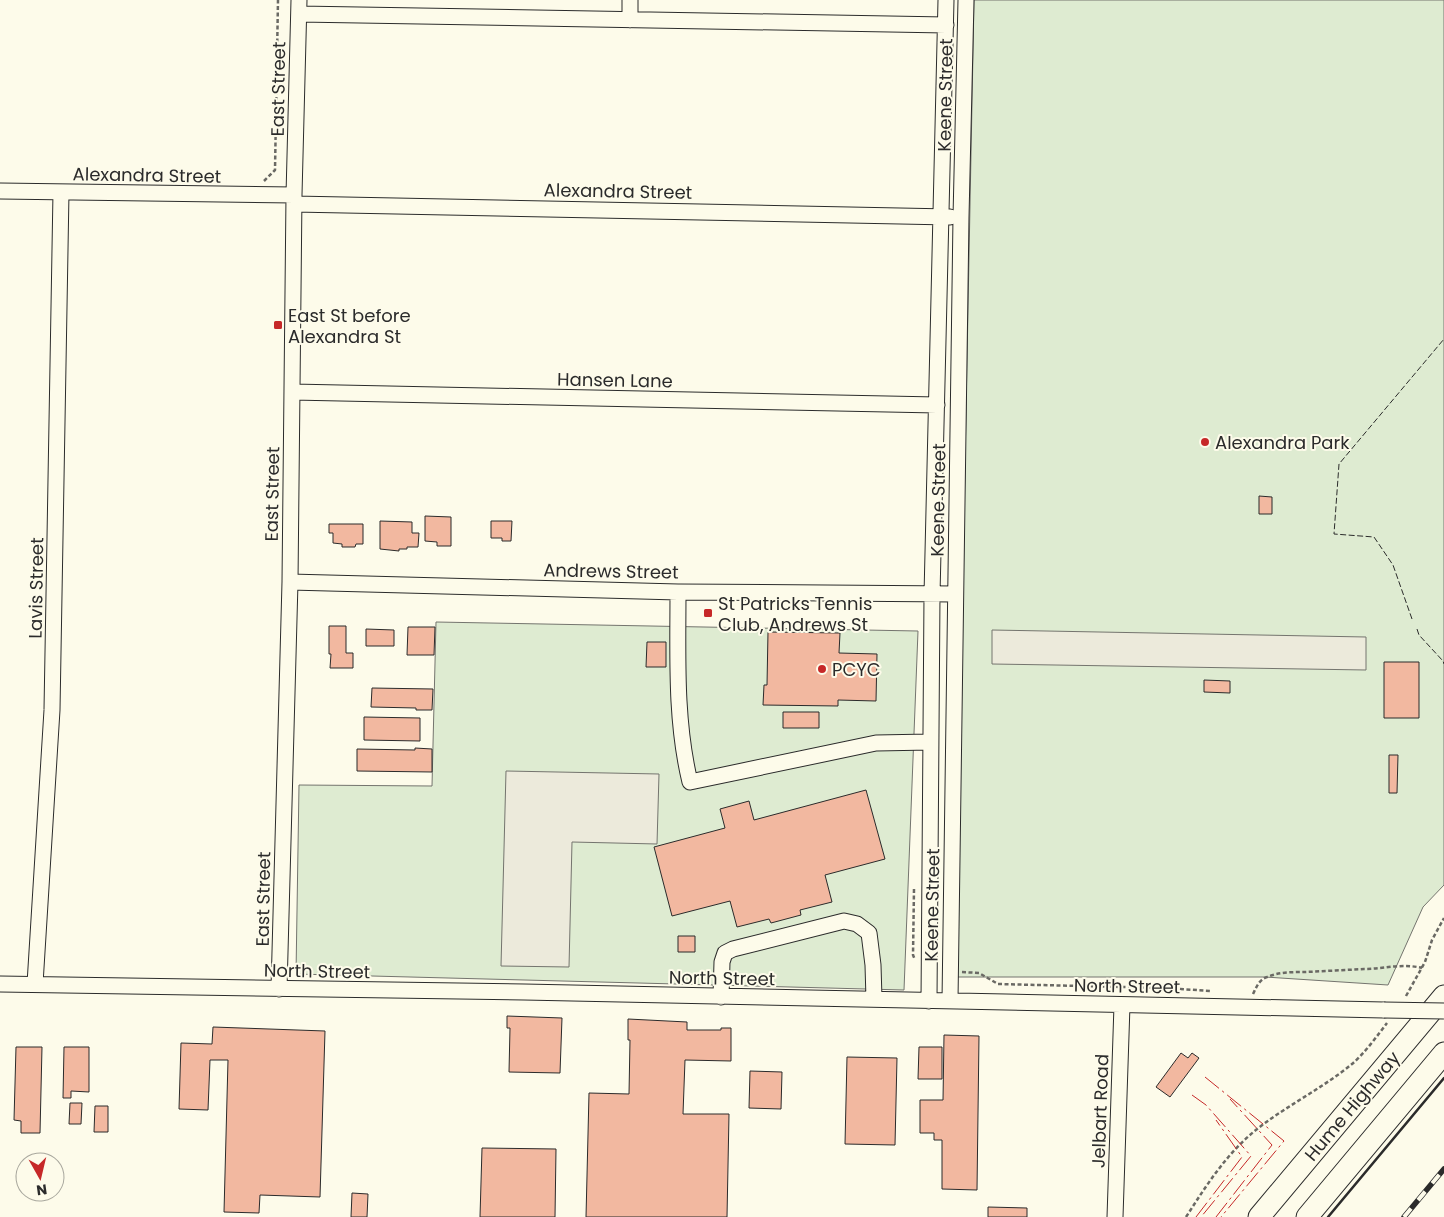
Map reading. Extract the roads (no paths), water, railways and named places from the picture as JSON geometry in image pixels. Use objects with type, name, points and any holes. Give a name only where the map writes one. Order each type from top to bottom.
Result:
[{"type":"highway","name":"Hume Highway","points":[[1259,1217],[1444,996]]},
{"type":"highway","name":"Hume Highway","points":[[1307,1217],[1444,1053]]},
{"type":"street","points":[[630,0],[630,20]]},
{"type":"street","name":"Keene Street","points":[[929,1001],[932,594],[946,0]]},
{"type":"street","name":"Keene Street","points":[[950,1001],[960,217],[966,0]]},
{"type":"street","points":[[299,7],[630,20],[946,25]]},
{"type":"street","name":"East Street","points":[[279,989],[290,582],[294,200],[299,7]]},
{"type":"street","name":"Alexandra Street","points":[[0,191],[263,195],[294,200],[960,217]]},
{"type":"street","name":"Lavis Street","points":[[35,984],[52,710],[61,192]]},
{"type":"street","name":"Hansen Lane","points":[[292,392],[937,405]]},
{"type":"street","name":"Andrews Street","points":[[290,582],[678,592],[955,594]]},
{"type":"street","points":[[678,592],[678,698],[685,761],[690,782],[876,743],[930,742]]},
{"type":"street","points":[[720,996],[722,962],[725,953],[733,949],[844,921],[857,924],[869,933],[873,965],[874,1000]]},
{"type":"street","name":"North Street","points":[[0,984],[1122,1005],[1250,998],[1387,1015],[1444,1010]]},
{"type":"street","name":"Jelbart Road","points":[[1115,1217],[1122,1005]]},
{"type":"railway","points":[[1404,1217],[1444,1169]]},
{"type":"place","name":"East St before Alexandra St","points":[[278,325]]},
{"type":"place","name":"Alexandra Park","points":[[1205,442]]},
{"type":"place","name":"St Patricks Tennis Club, Andrews St","points":[[708,613]]},
{"type":"place","name":"PCYC","points":[[822,669]]}]
